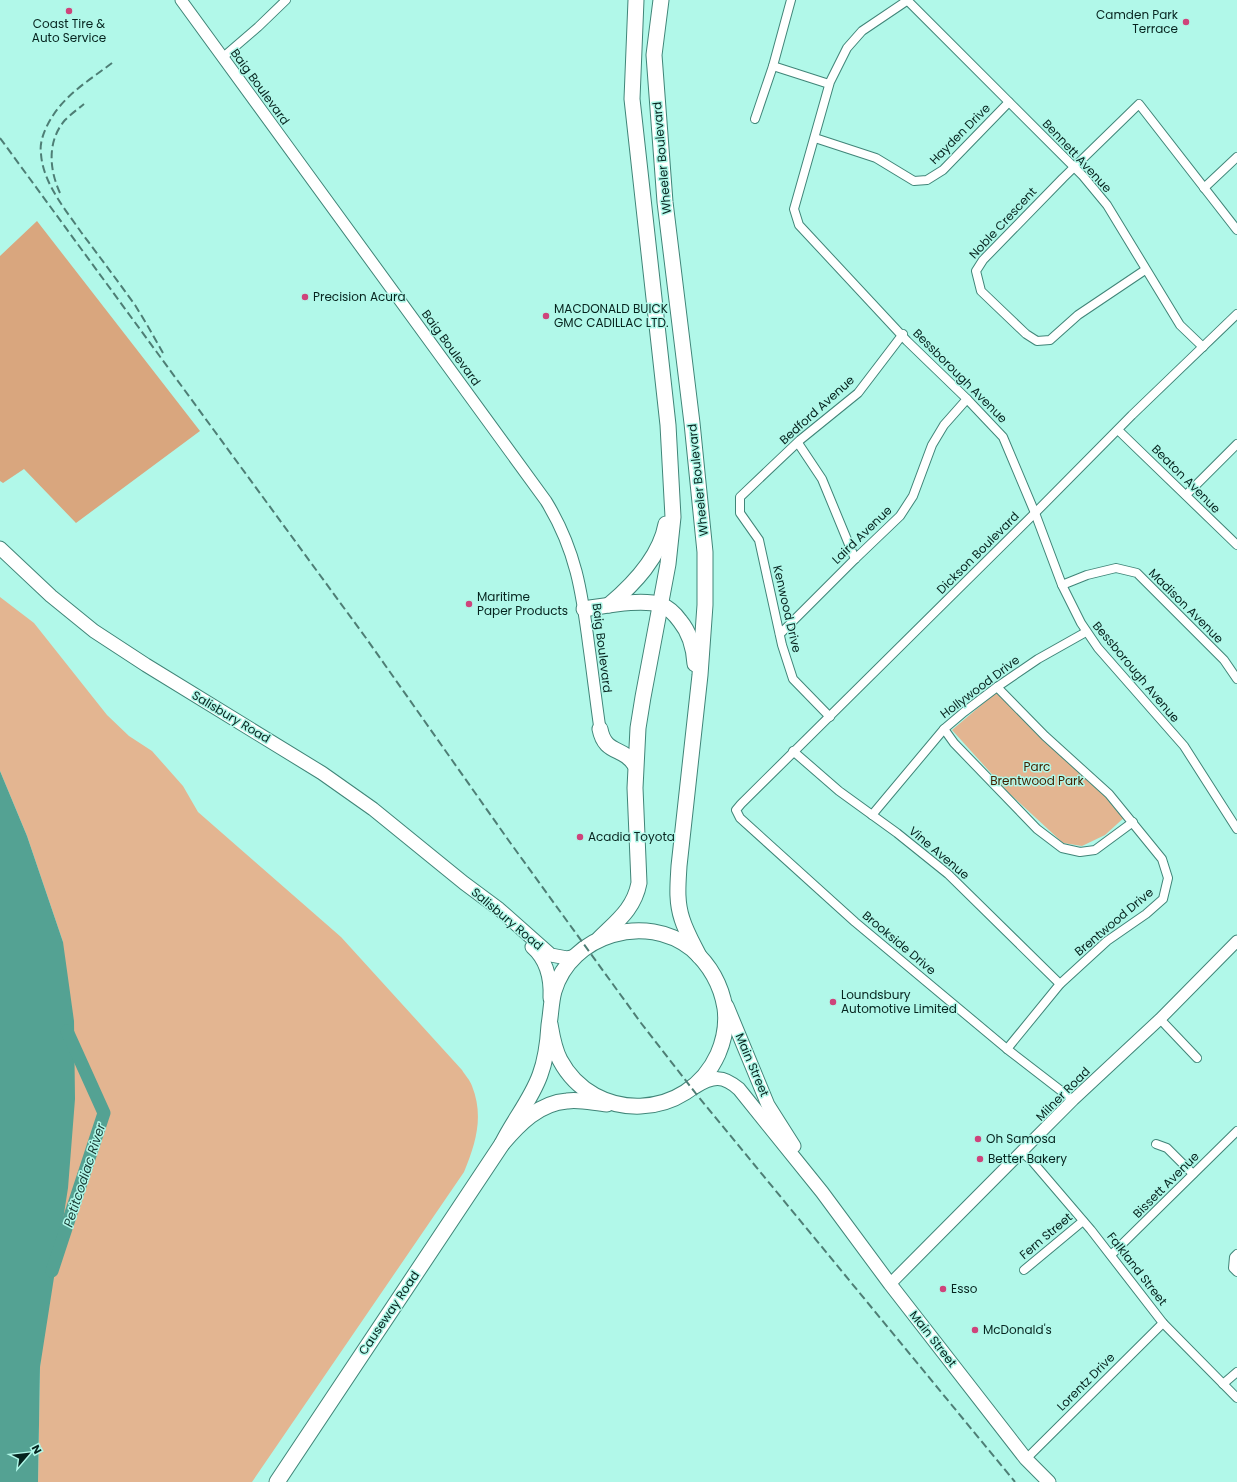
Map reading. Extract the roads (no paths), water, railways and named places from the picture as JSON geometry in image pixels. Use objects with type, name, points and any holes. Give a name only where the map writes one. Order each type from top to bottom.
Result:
[{"type":"highway","points":[[629,0],[628,62],[632,99]]},
{"type":"highway","name":"Wheeler Boulevard","points":[[599,939],[630,908],[638,889],[639,875],[635,765],[638,728],[668,564],[672,530],[672,484],[668,425],[632,99],[636,0]]},
{"type":"highway","name":"Wheeler Boulevard","points":[[661,0],[654,55],[665,202],[705,544],[705,605],[679,866],[678,897],[682,919],[699,956]]},
{"type":"highway","points":[[656,85],[661,34],[667,0]]},
{"type":"highway","points":[[609,605],[634,582],[658,547],[665,530],[672,484]]},
{"type":"highway","points":[[584,609],[609,605],[644,603],[660,605],[670,610],[678,618],[690,637],[695,660],[696,706]]},
{"type":"highway","points":[[600,730],[605,744],[627,755],[635,765]]},
{"type":"highway","points":[[644,930],[674,938],[699,956],[714,974],[723,996],[726,1013],[725,1030],[721,1047],[704,1077],[678,1097],[662,1103],[635,1107],[618,1104],[595,1095],[584,1088],[570,1075],[560,1060],[555,1048],[550,1024],[550,1009],[554,990],[563,972],[575,956],[586,946],[614,933],[644,930]]},
{"type":"highway","name":"Causeway Road","points":[[277,1482],[502,1144],[530,1096],[539,1077],[545,1060],[550,1024]]},
{"type":"highway","name":"Causeway Road","points":[[502,1144],[518,1126],[545,1105],[567,1100],[618,1104]]},
{"type":"main road","name":"Salisbury Road","points":[[0,548],[51,596],[94,631],[146,665],[322,772],[373,809],[464,883],[499,909],[551,955],[567,958],[575,956]]},
{"type":"main road","name":"Salisbury Road","points":[[464,883],[480,904],[534,948],[542,958],[548,969],[551,984],[550,1009]]},
{"type":"main road","name":"Main Street","points":[[723,996],[768,1105],[822,1192]]},
{"type":"main road","name":"Main Street","points":[[691,1088],[706,1080],[714,1078],[731,1082],[739,1089],[822,1192],[890,1284],[1026,1459],[1049,1482]]},
{"type":"street","name":"Baig Boulevard","points":[[181,0],[555,515],[569,547],[581,586],[600,730]]},
{"type":"street","points":[[222,58],[258,27],[286,0]]},
{"type":"street","points":[[755,119],[773,66],[791,0]]},
{"type":"street","name":"Bessborough Avenue","points":[[908,0],[862,31],[847,48],[829,84],[794,209],[799,225],[1003,437],[1035,513],[1062,585],[1086,632],[1098,648],[1184,746],[1237,829]]},
{"type":"street","name":"Bennett Avenue","points":[[908,0],[1074,168],[1107,205],[1145,270],[1180,324],[1204,347]]},
{"type":"street","points":[[773,66],[829,84]]},
{"type":"street","name":"Hayden Drive","points":[[815,138],[829,144],[876,158],[914,181],[927,180],[943,170],[1009,102]]},
{"type":"street","name":"Noble Crescent","points":[[1145,270],[1078,315],[1050,340],[1037,340],[1026,334],[980,291],[976,271],[983,260],[1139,104],[1204,188]]},
{"type":"street","points":[[1237,157],[1204,188],[1237,230]]},
{"type":"street","name":"Dickson Boulevard","points":[[736,810],[793,751],[830,717],[1132,415],[1237,314]]},
{"type":"street","name":"Bedford Avenue","points":[[740,497],[798,443],[858,393],[903,334]]},
{"type":"street","name":"Laird Avenue","points":[[780,634],[854,559],[900,516],[913,496],[932,445],[944,426],[967,399]]},
{"type":"street","name":"Beaton Avenue","points":[[1118,430],[1237,545]]},
{"type":"street","points":[[798,443],[822,479],[854,559]]},
{"type":"street","points":[[1186,495],[1237,444]]},
{"type":"street","name":"Kenwood Drive","points":[[740,497],[740,513],[759,540],[780,634],[793,678],[830,717]]},
{"type":"street","name":"Madison Avenue","points":[[1062,585],[1087,575],[1116,568],[1137,573],[1224,660],[1237,679]]},
{"type":"street","name":"Hollywood Drive","points":[[872,815],[944,729],[997,687],[1038,659],[1086,632]]},
{"type":"street","name":"Brentwood Drive","points":[[997,687],[1045,736],[1109,794],[1162,859],[1168,878],[1163,899],[1146,914],[1107,941],[1060,984],[1007,1049]]},
{"type":"street","points":[[944,729],[954,743],[1037,829],[1062,848],[1080,852],[1095,850],[1133,822]]},
{"type":"street","name":"Vine Avenue","points":[[793,751],[839,791],[897,833],[948,874],[1060,984]]},
{"type":"street","name":"Brookside Drive","points":[[736,810],[740,818],[856,922],[1007,1049],[1073,1100]]},
{"type":"street","name":"Milner Road","points":[[890,1284],[1073,1100],[1160,1019],[1237,941]]},
{"type":"street","points":[[1160,1019],[1197,1058]]},
{"type":"street","name":"Bissett Avenue","points":[[1110,1255],[1237,1131]]},
{"type":"street","points":[[1156,1144],[1167,1148],[1193,1174]]},
{"type":"street","name":"Falkland Street","points":[[1022,1152],[1032,1161],[1092,1230],[1163,1323],[1237,1398]]},
{"type":"street","name":"Fern Street","points":[[1024,1270],[1083,1221]]},
{"type":"street","points":[[1237,1254],[1234,1257],[1233,1268],[1237,1272]]},
{"type":"street","name":"Lorentz Drive","points":[[1026,1459],[1163,1323]]},
{"type":"street","points":[[1223,1384],[1237,1372]]},
{"type":"waterway","name":"Petitcodiac River","points":[[52,1271],[104,1113],[67,1031]]},
{"type":"railway","points":[[112,63],[87,81],[64,101],[52,117],[45,130],[42,140],[41,149],[43,165],[50,185],[62,205],[135,305],[163,353]]},
{"type":"railway","points":[[60,193],[56,184],[52,165],[55,137],[65,120],[84,104]]},
{"type":"railway","points":[[0,138],[366,638],[509,841],[641,1023],[697,1095],[1015,1482]]},
{"type":"place","name":"Coast Tire & Auto Service","points":[[69,11]]},
{"type":"place","name":"Camden Park Terrace","points":[[1186,22]]},
{"type":"place","name":"Precision Acura","points":[[305,297]]},
{"type":"place","name":"MACDONALD BUICK GMC CADILLAC LTD.","points":[[546,316]]},
{"type":"place","name":"Maritime Paper Products","points":[[469,604]]},
{"type":"place","name":"Acadia Toyota","points":[[580,837]]},
{"type":"place","name":"Loundsbury Automotive Limited","points":[[833,1002]]},
{"type":"place","name":"Oh Samosa","points":[[978,1139]]},
{"type":"place","name":"Better Bakery","points":[[980,1159]]},
{"type":"place","name":"Esso","points":[[943,1289]]},
{"type":"place","name":"McDonald's","points":[[975,1330]]},
{"type":"park label","name":"Parc Brentwood Park","points":[[1037,774]]}]
